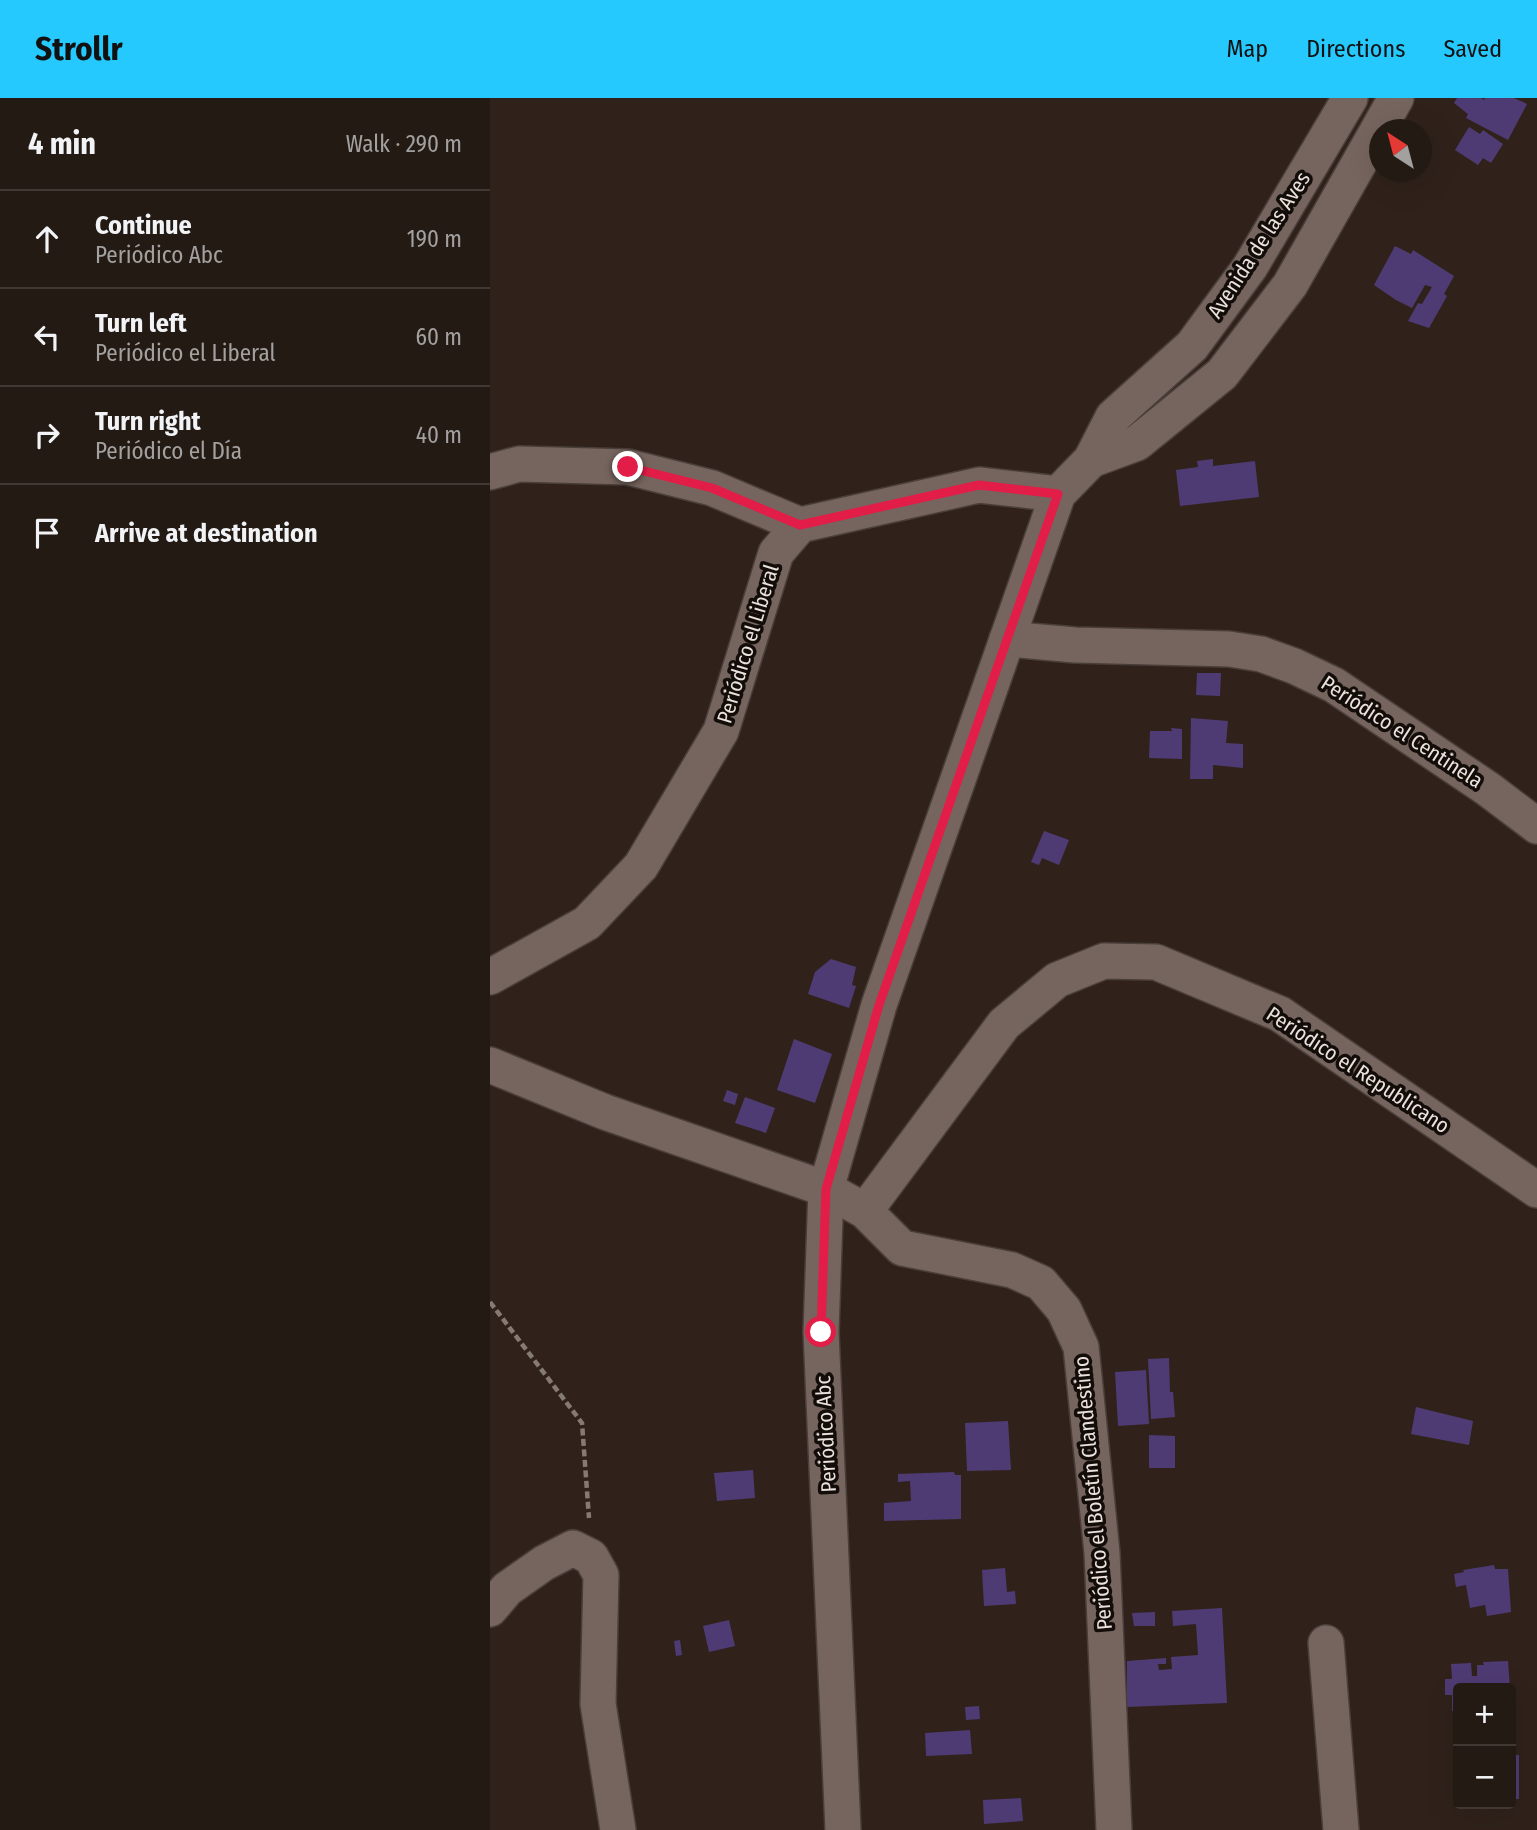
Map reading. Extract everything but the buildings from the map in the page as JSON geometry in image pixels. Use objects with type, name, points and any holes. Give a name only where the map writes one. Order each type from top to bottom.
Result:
[{"type":"street","name":"Avenida de las Aves","points":[[1091,460],[1113,417],[1192,346],[1250,267],[1350,98]]},
{"type":"street","name":"Avenida de las Aves","points":[[1091,460],[1137,443],[1222,374],[1290,285],[1396,98]]},
{"type":"street","name":"Periódico Abc","points":[[843,1830],[821,1332],[826,1189],[879,1005],[1058,494],[1091,460]]},
{"type":"street","points":[[490,472],[519,464],[628,467],[712,488],[800,525],[979,485],[1058,494]]},
{"type":"street","name":"Periódico el Liberal","points":[[490,977],[587,923],[641,866],[721,731],[776,553],[800,525]]},
{"type":"street","name":"Periódico el Centinela","points":[[1007,639],[1075,645],[1229,649],[1261,654],[1334,685],[1488,789],[1537,826]]},
{"type":"street","name":"Periódico el Republicano","points":[[865,1211],[1004,1024],[1057,980],[1104,961],[1156,962],[1280,1014],[1537,1190]]},
{"type":"street","points":[[490,1065],[606,1112],[826,1189]]},
{"type":"street","name":"Periódico el Boletín Clandestino","points":[[826,1189],[865,1211],[902,1248],[1012,1270],[1041,1283],[1064,1310],[1081,1347],[1102,1553],[1114,1830]]},
{"type":"street","points":[[490,1609],[507,1589],[544,1563],[573,1548],[591,1557],[601,1575],[598,1704],[618,1830]]},
{"type":"street","points":[[1326,1643],[1341,1830]]},
{"type":"path","points":[[490,1302],[582,1423],[591,1557]]},
{"type":"route","points":[[628,467],[712,488],[800,525],[979,485],[1058,494],[879,1005],[826,1189],[821,1332]]}]
